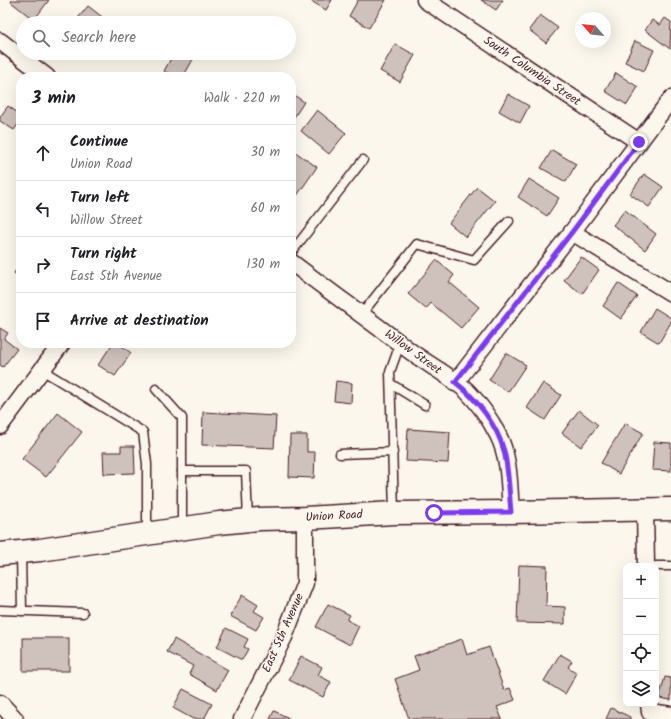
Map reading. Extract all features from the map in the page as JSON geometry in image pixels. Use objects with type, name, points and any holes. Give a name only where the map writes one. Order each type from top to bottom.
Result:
[{"type":"main road","name":"Union Road","points":[[0,554],[248,520],[394,513],[671,509]]},
{"type":"street","name":"South Columbia Street","points":[[425,0],[639,142]]},
{"type":"street","points":[[0,41],[16,53]]},
{"type":"street","points":[[25,60],[40,72]]},
{"type":"street","points":[[455,382],[572,232],[671,99]]},
{"type":"street","points":[[572,232],[671,293]]},
{"type":"street","name":"Willow Street","points":[[296,266],[400,344],[466,390],[498,435],[505,459],[511,512]]},
{"type":"street","points":[[0,426],[58,348]]},
{"type":"street","points":[[645,509],[646,563]]},
{"type":"street","name":"East 5th Avenue","points":[[242,719],[284,636],[305,583],[305,518]]},
{"type":"street","points":[[0,703],[15,719]]},
{"type":"street","points":[[649,708],[671,715]]},
{"type":"lane","points":[[296,247],[363,160]]},
{"type":"lane","points":[[361,315],[418,244],[474,260],[509,221]]},
{"type":"lane","points":[[394,513],[390,372],[400,344]]},
{"type":"lane","points":[[42,370],[143,432],[147,464],[147,534]]},
{"type":"lane","points":[[391,384],[425,405]]},
{"type":"lane","points":[[156,389],[182,418],[182,529]]},
{"type":"lane","points":[[340,454],[393,452]]},
{"type":"lane","points":[[182,471],[246,471],[248,520]]},
{"type":"lane","points":[[22,552],[22,611]]},
{"type":"lane","points":[[659,566],[671,566]]},
{"type":"lane","points":[[0,610],[83,613]]},
{"type":"building","points":[[12,0],[49,0],[37,16],[29,16],[11,2]]},
{"type":"building","points":[[332,0],[326,10],[311,1]]},
{"type":"building","points":[[358,0],[386,0],[369,28],[349,16]]},
{"type":"building","points":[[481,0],[503,0],[496,10]]},
{"type":"building","points":[[88,6],[101,16],[80,16]]},
{"type":"building","points":[[540,15],[558,28],[546,43],[529,30]]},
{"type":"building","points":[[665,18],[671,22],[670,49],[645,30],[652,20],[660,25]]},
{"type":"building","points":[[635,41],[654,50],[644,71],[625,62]]},
{"type":"building","points":[[395,44],[415,55],[400,82],[380,71]]},
{"type":"building","points":[[170,60],[193,60],[186,72],[164,71]]},
{"type":"building","points":[[616,73],[638,87],[627,105],[605,91]]},
{"type":"building","points":[[508,94],[529,106],[520,123],[499,111]]},
{"type":"building","points":[[296,96],[304,102],[296,114]]},
{"type":"building","points":[[8,106],[16,112],[16,127],[14,130],[0,121],[0,117]]},
{"type":"building","points":[[317,110],[346,133],[329,154],[301,131]]},
{"type":"building","points":[[552,150],[576,164],[566,182],[541,168]]},
{"type":"building","points":[[296,152],[317,167],[296,197]]},
{"type":"building","points":[[644,174],[663,187],[649,207],[630,194]]},
{"type":"building","points":[[529,179],[559,198],[547,216],[518,197]]},
{"type":"building","points":[[477,187],[495,201],[466,237],[449,223]]},
{"type":"building","points":[[625,210],[656,234],[645,250],[613,225]]},
{"type":"building","points":[[581,257],[599,270],[582,294],[564,280]]},
{"type":"building","points":[[436,260],[454,275],[449,282],[479,307],[461,328],[431,303],[426,309],[408,294]]},
{"type":"building","points":[[618,283],[637,296],[621,319],[603,306]]},
{"type":"building","points":[[655,308],[671,318],[671,322],[659,343],[641,332]]},
{"type":"building","points":[[0,328],[8,333],[4,339],[17,349],[3,367],[0,365]]},
{"type":"building","points":[[110,348],[124,348],[131,353],[115,376],[98,365]]},
{"type":"building","points":[[506,353],[526,365],[508,392],[489,380]]},
{"type":"building","points":[[336,381],[352,383],[351,403],[334,401]]},
{"type":"building","points":[[543,383],[561,395],[545,420],[527,408]]},
{"type":"building","points":[[579,410],[598,425],[581,447],[562,433]]},
{"type":"building","points":[[203,412],[276,416],[274,448],[202,445]]},
{"type":"building","points":[[58,413],[82,432],[46,477],[22,459]]},
{"type":"building","points":[[625,423],[643,433],[619,474],[601,463]]},
{"type":"building","points":[[408,429],[450,432],[448,463],[406,461]]},
{"type":"building","points":[[290,435],[307,435],[307,452],[315,452],[314,478],[289,477]]},
{"type":"building","points":[[654,442],[671,443],[671,471],[652,470]]},
{"type":"building","points":[[121,446],[134,446],[135,473],[104,474],[103,452],[121,452]]},
{"type":"building","points":[[519,565],[547,566],[546,606],[565,607],[565,624],[517,623]]},
{"type":"building","points":[[242,595],[258,605],[254,611],[264,617],[256,630],[230,616]]},
{"type":"building","points":[[328,604],[350,615],[347,620],[359,626],[350,645],[316,627]]},
{"type":"building","points":[[226,628],[248,639],[244,647],[248,649],[242,660],[217,647]]},
{"type":"building","points":[[23,638],[69,638],[69,671],[23,671]]},
{"type":"building","points":[[174,639],[228,670],[217,690],[189,674],[193,666],[167,652]]},
{"type":"building","points":[[462,639],[467,655],[489,647],[504,690],[510,688],[515,700],[497,707],[502,719],[409,719],[395,679],[419,670],[414,656]]},
{"type":"building","points":[[560,654],[572,661],[568,667],[577,673],[565,694],[544,681]]},
{"type":"building","points":[[301,656],[322,667],[318,675],[331,682],[323,697],[289,680]]},
{"type":"building","points":[[665,677],[671,678],[671,700],[659,698]]},
{"type":"building","points":[[183,689],[212,704],[204,719],[193,719],[173,708]]},
{"type":"building","points":[[611,708],[630,717],[630,719],[606,719]]},
{"type":"building","points":[[274,711],[289,718],[270,719]]},
{"type":"route","points":[[434,513],[511,512],[508,475],[504,451],[498,435],[490,421],[466,390],[455,382],[572,232],[639,142]]}]
